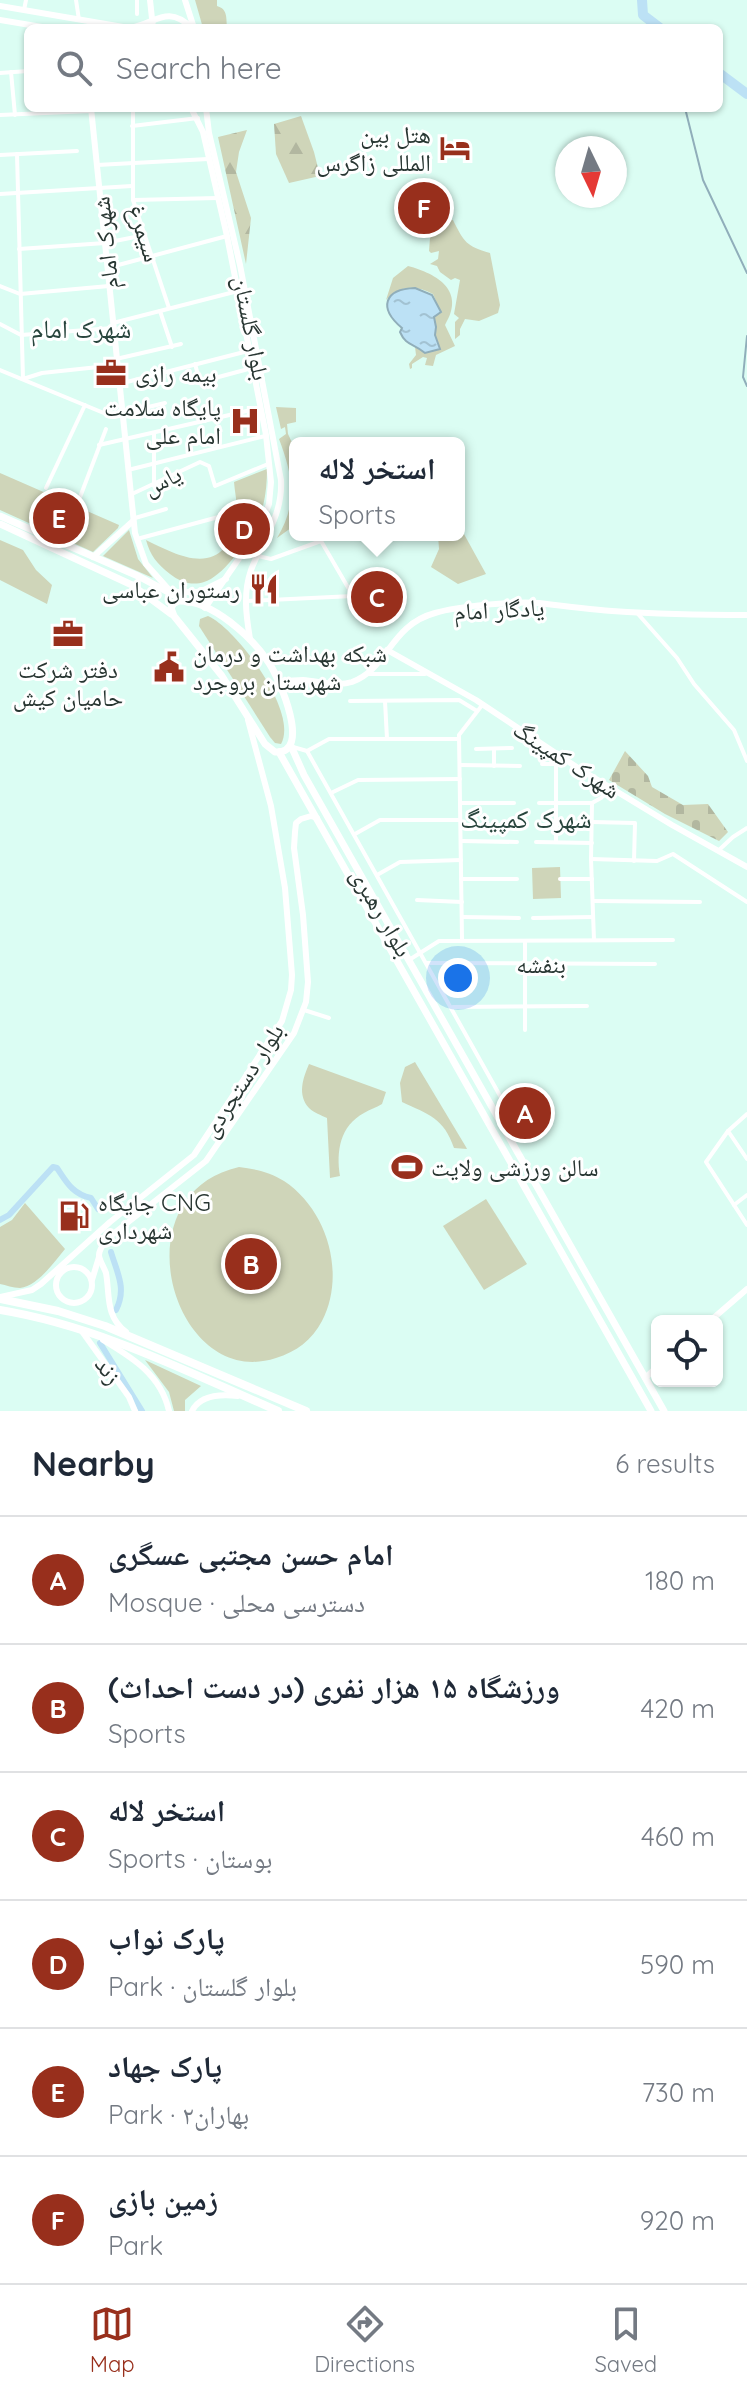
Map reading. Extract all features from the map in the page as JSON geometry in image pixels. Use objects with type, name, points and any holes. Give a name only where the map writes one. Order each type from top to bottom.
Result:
[{"type":"highway","points":[[0,1298],[78,1317],[132,1336],[306,1411]]},
{"type":"highway","points":[[0,1310],[94,1334],[278,1411]]},
{"type":"main road","points":[[150,0],[152,24]]},
{"type":"main road","points":[[185,0],[192,24]]},
{"type":"main road","points":[[0,6],[102,24]]},
{"type":"main road","points":[[142,24],[151,19],[173,17],[188,24]]},
{"type":"main road","points":[[0,20],[24,24]]},
{"type":"main road","name":"شهرک امام","points":[[91,112],[133,520],[146,564],[171,592]]},
{"type":"main road","name":"بلوار گلستان","points":[[194,112],[198,118],[227,236],[270,463],[270,499],[260,528],[205,608]]},
{"type":"main road","name":"بلوار گلستان","points":[[206,112],[281,473],[281,500],[251,571],[245,601],[250,639]]},
{"type":"main road","points":[[270,499],[276,495],[281,500]]},
{"type":"main road","name":"بلوار رهبری","points":[[0,516],[205,608],[232,623],[250,639],[270,665],[279,682],[292,728],[291,746],[304,775],[664,1411]]},
{"type":"main road","points":[[93,557],[133,520]]},
{"type":"main road","name":"بلوار رهبری","points":[[0,524],[132,585],[174,616],[222,676],[265,744],[279,752],[651,1411]]},
{"type":"main road","points":[[235,566],[241,573],[251,571]]},
{"type":"main road","points":[[171,592],[200,592],[226,579]]},
{"type":"main road","points":[[174,616],[171,608],[174,603],[185,601]]},
{"type":"main road","name":"یادگار امام","points":[[367,674],[403,630],[416,620],[458,608],[536,603],[637,613],[747,615]]},
{"type":"main road","name":"شهرک کمپینگ","points":[[387,650],[483,704],[611,788],[747,867]]},
{"type":"main road","points":[[279,682],[301,680],[343,684],[367,674]]},
{"type":"main road","name":"بلوار دستجردی","points":[[0,1298],[32,1290],[194,1155],[274,1035],[286,1008],[292,975],[285,888],[271,806],[247,716]]},
{"type":"main road","points":[[279,752],[291,746]]},
{"type":"main road","name":"بلوار دستجردی","points":[[99,1256],[108,1238],[206,1161],[294,1033],[304,1010],[308,982],[295,832],[296,823],[301,819],[317,818]]},
{"type":"main road","points":[[68,1268],[73,1255]]},
{"type":"main road","points":[[92,1280],[80,1267],[68,1268],[58,1275],[56,1287],[65,1301],[77,1303],[88,1297],[99,1256]]},
{"type":"main road","points":[[99,1256],[106,1275],[109,1310],[119,1327],[132,1336]]},
{"type":"main road","points":[[717,1315],[747,1289]]},
{"type":"main road","name":"زند","points":[[81,1330],[129,1397],[135,1411]]},
{"type":"main road","points":[[94,1334],[137,1361],[152,1375],[163,1391],[169,1411]]},
{"type":"main road","points":[[645,1378],[651,1372]]},
{"type":"main road","points":[[192,1411],[195,1404],[213,1396],[233,1395],[250,1399]]},
{"type":"street","points":[[24,10],[26,0]]},
{"type":"street","points":[[76,0],[79,20]]},
{"type":"street","points":[[137,0],[137,14]]},
{"type":"street","points":[[0,73],[24,71]]},
{"type":"street","points":[[11,72],[15,115]]},
{"type":"street","points":[[0,115],[61,112]]},
{"type":"street","name":"سیمرغ","points":[[133,112],[133,200],[169,308]]},
{"type":"street","points":[[132,126],[198,118]]},
{"type":"street","points":[[0,155],[77,151]]},
{"type":"street","points":[[17,154],[23,379]]},
{"type":"street","points":[[97,165],[208,159]]},
{"type":"street","points":[[0,194],[132,186]]},
{"type":"street","points":[[133,200],[218,198]]},
{"type":"street","points":[[19,249],[105,243],[145,235]]},
{"type":"street","points":[[107,268],[227,236]]},
{"type":"street","points":[[0,286],[20,294],[109,286]]},
{"type":"street","points":[[0,324],[21,335],[113,326],[238,291]]},
{"type":"street","points":[[160,311],[172,347]]},
{"type":"street","points":[[23,379],[42,373],[117,362],[181,344]]},
{"type":"street","points":[[119,384],[249,350]]},
{"type":"street","points":[[195,364],[200,382],[252,368]]},
{"type":"street","points":[[0,370],[111,416],[165,403]]},
{"type":"street","points":[[46,488],[85,405]]},
{"type":"street","points":[[99,445],[260,408]]},
{"type":"street","points":[[77,505],[106,429]]},
{"type":"street","points":[[154,434],[154,486]]},
{"type":"street","points":[[128,470],[266,435]]},
{"type":"street","name":"یاس","points":[[130,495],[200,462],[209,466],[215,486],[270,463]]},
{"type":"street","points":[[133,520],[166,509]]},
{"type":"street","points":[[137,539],[237,512]]},
{"type":"street","points":[[245,601],[353,596],[321,541],[271,559],[258,556]]},
{"type":"street","points":[[637,613],[734,730],[747,761]]},
{"type":"street","points":[[367,674],[428,673]]},
{"type":"street","points":[[350,701],[459,700],[477,711]]},
{"type":"street","points":[[385,701],[387,739]]},
{"type":"street","points":[[462,939],[459,735],[483,704]]},
{"type":"street","points":[[307,751],[329,739],[459,739]]},
{"type":"street","points":[[291,746],[307,751],[452,1007],[508,1110],[504,1127]]},
{"type":"street","points":[[476,749],[512,748]]},
{"type":"street","points":[[494,749],[494,766]]},
{"type":"street","points":[[542,764],[556,764],[556,842]]},
{"type":"street","points":[[460,765],[520,766]]},
{"type":"street","points":[[331,793],[358,780],[460,779]]},
{"type":"street","points":[[539,803],[592,803],[611,788]]},
{"type":"street","points":[[460,803],[514,803]]},
{"type":"street","points":[[592,803],[594,940]]},
{"type":"street","points":[[354,835],[380,820],[460,820]]},
{"type":"street","points":[[592,822],[635,823],[634,861]]},
{"type":"street","points":[[719,850],[747,828]]},
{"type":"street","points":[[461,841],[517,842]]},
{"type":"street","points":[[536,842],[592,843]]},
{"type":"street","points":[[591,859],[657,861],[673,854],[747,902]]},
{"type":"street","points":[[377,875],[400,862],[461,860]]},
{"type":"street","points":[[461,879],[517,879]]},
{"type":"street","points":[[560,879],[592,879]]},
{"type":"street","points":[[417,900],[462,902]]},
{"type":"street","points":[[593,901],[700,902]]},
{"type":"street","points":[[462,917],[519,918]]},
{"type":"street","points":[[533,918],[593,917]]},
{"type":"street","points":[[409,960],[439,941],[462,939],[673,940]]},
{"type":"street","points":[[525,940],[525,1030]]},
{"type":"street","name":"بنفشه","points":[[427,963],[655,964]]},
{"type":"street","points":[[452,1007],[587,1006]]},
{"type":"street","points":[[304,1010],[329,1018]]},
{"type":"street","points":[[747,1114],[728,1131],[706,1162],[747,1225]]},
{"type":"street","points":[[728,1131],[747,1159]]},
{"type":"street","points":[[734,1205],[747,1195]]},
{"type":"green space","points":[[195,0],[217,0],[217,6],[226,14],[227,24],[202,24]]},
{"type":"green space","points":[[301,116],[320,176],[289,183],[276,154],[274,124]]},
{"type":"green space","points":[[247,130],[236,172],[251,218],[246,264],[218,137]]},
{"type":"green space","points":[[415,190],[418,202],[441,202],[445,218],[453,220],[467,242],[490,253],[500,305],[498,313],[479,321],[465,319],[460,335],[455,339],[455,322],[459,318],[454,314],[460,280],[451,280],[437,266],[430,264],[438,259],[439,251],[429,251],[428,223],[415,214],[406,214],[406,200]]},
{"type":"green space","points":[[408,266],[438,279],[450,294],[451,313],[445,325],[455,346],[436,355],[433,366],[425,365],[427,358],[423,357],[410,369],[409,364],[416,355],[415,347],[437,340],[433,317],[440,311],[433,294],[408,288],[397,291],[386,300],[393,278]]},
{"type":"green space","points":[[276,407],[296,408],[296,422],[287,424],[289,471],[279,439],[286,434],[285,427],[281,429]]},
{"type":"green space","points":[[267,469],[260,515],[240,550],[213,578],[200,583],[182,581],[158,563],[146,540],[197,559],[217,554],[230,540],[237,523],[234,482]]},
{"type":"green space","points":[[0,473],[119,525],[118,528],[93,552],[0,510]]},
{"type":"green space","points":[[289,509],[289,529],[277,538],[284,525]]},
{"type":"green space","points":[[129,530],[138,559],[153,578],[103,556]]},
{"type":"green space","points":[[465,536],[486,574],[458,584],[431,567],[439,549],[438,541],[465,541]]},
{"type":"green space","points":[[0,540],[23,550],[36,570],[52,585],[47,604],[0,580]]},
{"type":"green space","points":[[208,616],[234,637],[262,673],[281,713],[284,730],[281,744],[270,737],[199,626],[200,619]]},
{"type":"green space","points":[[625,751],[648,776],[652,787],[683,805],[708,804],[728,832],[719,841],[665,814],[609,780]]},
{"type":"green space","points":[[560,867],[561,898],[533,899],[532,868]]},
{"type":"green space","points":[[415,1062],[467,1149],[454,1148],[440,1123],[402,1102],[400,1083],[405,1067]]},
{"type":"green space","points":[[309,1064],[386,1092],[382,1104],[356,1118],[345,1132],[339,1157],[340,1176],[330,1178],[327,1118],[311,1110],[303,1098],[303,1081]]},
{"type":"green space","points":[[239,1167],[273,1175],[299,1193],[322,1226],[332,1264],[329,1303],[322,1321],[303,1344],[276,1358],[240,1361],[210,1346],[187,1320],[173,1286],[170,1249],[179,1213],[201,1185]]},
{"type":"green space","points":[[486,1199],[527,1264],[484,1290],[443,1226]]},
{"type":"green space","points":[[25,1203],[65,1249],[33,1283],[17,1288],[0,1284],[0,1227],[12,1220]]},
{"type":"green space","points":[[145,1360],[201,1386],[185,1400],[185,1411],[174,1411],[169,1392]]},
{"type":"water","points":[[415,288],[432,295],[441,312],[434,317],[440,349],[425,353],[407,342],[400,332],[402,328],[394,321],[387,307],[391,296]]},
{"type":"waterway","points":[[642,0],[643,15],[655,24]]},
{"type":"waterway","points":[[723,76],[747,94]]},
{"type":"waterway","points":[[686,112],[703,180],[747,273]]},
{"type":"waterway","points":[[747,336],[743,377],[747,386]]},
{"type":"waterway","points":[[0,1220],[9,1215],[53,1167],[74,1190],[91,1198],[98,1209]]},
{"type":"waterway","points":[[111,1252],[121,1288],[116,1310]]},
{"type":"waterway","points":[[100,1343],[142,1411]]},
{"type":"place","name":"هتل بین المللی زاگرس","points":[[455,148]]},
{"type":"place","name":"زمین بازی","points":[[424,208]]},
{"type":"place","name":"بیمه رازی","points":[[111,373]]},
{"type":"place","name":"پایگاه سلامت امام علی","points":[[245,421]]},
{"type":"place","name":"پارک جهاد","points":[[59,518]]},
{"type":"place","name":"پارک نواب","points":[[244,529]]},
{"type":"place","name":"رستوران عباسی","points":[[264,589]]},
{"type":"place","name":"استخر لاله","points":[[377,597]]},
{"type":"place","name":"دفتر شرکت حامیان کیش","points":[[68,634]]},
{"type":"place","name":"شبکه بهداشت و درمان شهرستان بروجرد","points":[[169,667]]},
{"type":"place","name":"امام حسن مجتبی عسگری","points":[[525,1113]]},
{"type":"place","name":"سالن ورزشی ولایت","points":[[407,1167]]},
{"type":"place","name":"جایگاه CNG شهرداری","points":[[74,1216]]},
{"type":"place","name":"ورزشگاه ۱۵ هزار نفری (در دست احداث)","points":[[251,1264]]},
{"type":"district","name":"شهرک امام","points":[[81,328]]},
{"type":"district","name":"شهرک کمپینگ","points":[[526,818]]}]
